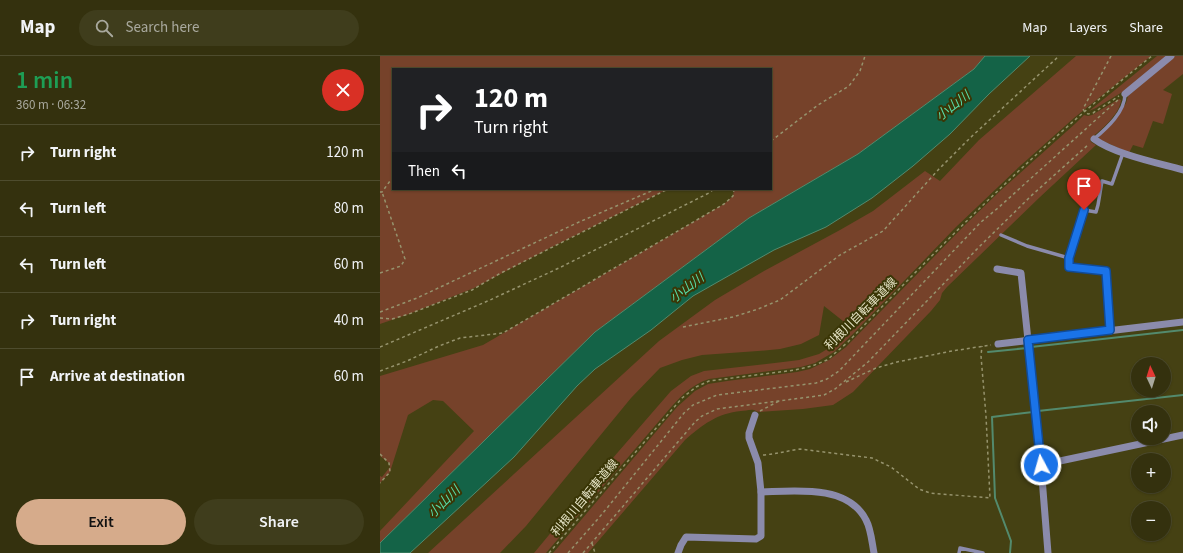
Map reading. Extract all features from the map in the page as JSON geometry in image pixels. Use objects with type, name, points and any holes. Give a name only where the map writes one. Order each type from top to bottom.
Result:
[{"type":"street","points":[[1125,94],[1171,56]]},
{"type":"street","points":[[1094,139],[1123,153],[1183,170]]},
{"type":"street","points":[[1069,267],[1106,271],[1110,330]]},
{"type":"street","points":[[997,269],[1022,273],[1048,553]]},
{"type":"street","points":[[998,344],[1183,322]]},
{"type":"street","points":[[678,553],[686,537],[756,539],[761,536],[761,492],[758,463],[749,438],[755,415]]},
{"type":"street","points":[[1041,465],[1183,435]]},
{"type":"street","points":[[761,492],[812,491],[834,495],[844,499],[854,505],[867,521],[874,553]]},
{"type":"lane","points":[[1094,139],[1106,128],[1119,112],[1124,101],[1125,94]]},
{"type":"lane","points":[[1069,267],[1069,258],[1084,210],[1096,212],[1102,181],[1112,184],[1123,153]]},
{"type":"lane","points":[[1001,235],[1027,246],[1069,258]]},
{"type":"lane","points":[[959,553],[960,548],[983,553]]},
{"type":"path","points":[[772,140],[818,105],[849,86],[860,71],[865,56]]},
{"type":"path","points":[[683,327],[733,317],[780,300],[840,256],[883,231],[939,169],[970,138],[1059,56]]},
{"type":"path","points":[[1110,56],[1083,109],[1088,114],[1093,113],[1125,94]]},
{"type":"path","name":"利根川自転車道線","points":[[549,553],[669,412],[686,395],[696,387],[709,381],[795,370],[812,366],[827,360],[848,342],[984,204],[1085,112],[1152,56]]},
{"type":"path","points":[[568,553],[603,513],[684,413],[693,405],[717,395],[816,383],[827,379],[839,370],[981,222],[1125,94]]},
{"type":"path","points":[[583,553],[695,422],[702,416],[717,409],[824,395],[843,383],[868,362],[979,247],[1031,196],[1094,139]]},
{"type":"path","points":[[380,273],[400,266],[405,259],[381,192],[392,179]]},
{"type":"path","points":[[380,312],[417,298],[579,222],[654,190]]},
{"type":"path","points":[[380,318],[392,319],[409,314],[472,290],[499,274],[666,190]]},
{"type":"path","points":[[380,347],[490,300],[552,271],[713,190]]},
{"type":"path","points":[[380,371],[407,362],[439,346],[460,338],[502,333],[724,204],[733,196],[734,190]]},
{"type":"path","points":[[843,383],[876,368],[897,362],[998,344]]},
{"type":"path","points":[[755,455],[777,454],[800,450],[872,458],[891,467],[919,489],[930,493],[990,498],[981,356],[982,346]]},
{"type":"path","points":[[755,415],[760,410],[781,400]]},
{"type":"path","points":[[380,454],[389,463],[390,472],[380,483]]},
{"type":"path","points":[[592,543],[595,553]]},
{"type":"shaded area","points":[[380,56],[985,56],[974,69],[858,154],[749,218],[595,332],[380,543],[380,531],[474,431],[443,401],[433,400],[408,415],[390,472],[380,483],[380,476],[382,477],[390,467],[389,463],[380,456],[380,376],[483,345],[724,204],[733,196],[734,190],[772,190],[772,68],[392,68],[392,190],[666,190],[474,288],[380,324]]},
{"type":"shaded area","points":[[1076,56],[1151,56],[1074,118],[1020,166],[956,227],[834,352],[815,363],[801,367],[709,379],[690,389],[671,408],[546,553],[534,553],[671,391],[691,376],[704,371],[799,360],[819,354],[834,345],[843,321],[824,306],[819,335],[801,344],[780,349],[702,355],[660,368],[631,398],[526,526],[500,553],[428,553],[659,341],[715,300],[764,271],[873,211],[925,171],[940,181],[979,140]]},
{"type":"shaded area","points":[[1157,56],[1168,56],[1124,91],[1089,111]]},
{"type":"shaded area","points":[[1175,56],[1183,56],[1183,74],[1163,90],[1172,94],[1163,124],[1153,121],[1143,148],[1133,145],[1129,153],[1099,139],[1099,137],[1115,121],[1126,103],[1128,96]]},
{"type":"shaded area","points":[[1119,99],[1121,100],[1120,105],[1114,116],[1090,139],[1091,142],[1096,145],[947,287],[942,293],[940,300],[931,311],[853,392],[833,405],[760,412],[749,410],[733,412],[718,417],[698,429],[685,440],[588,553],[553,553],[677,407],[695,391],[708,384],[810,369],[829,360],[846,347],[1000,191],[1084,115],[1092,115]]},
{"type":"water","name":"小山川","points":[[985,56],[1030,56],[989,94],[950,134],[913,166],[872,198],[826,227],[774,250],[693,296],[651,330],[595,369],[577,386],[514,457],[410,553],[380,553],[380,543],[595,332],[749,218],[858,154],[974,69]]},
{"type":"waterway","points":[[1031,347],[1183,330]]},
{"type":"waterway","points":[[988,352],[1027,348]]},
{"type":"waterway","points":[[1038,411],[1183,395]]},
{"type":"waterway","points":[[1010,553],[1011,541],[995,498],[992,417],[1033,412]]},
{"type":"route","points":[[1041,465],[1028,340],[1110,330],[1106,271],[1069,267],[1069,258],[1084,210]]}]
